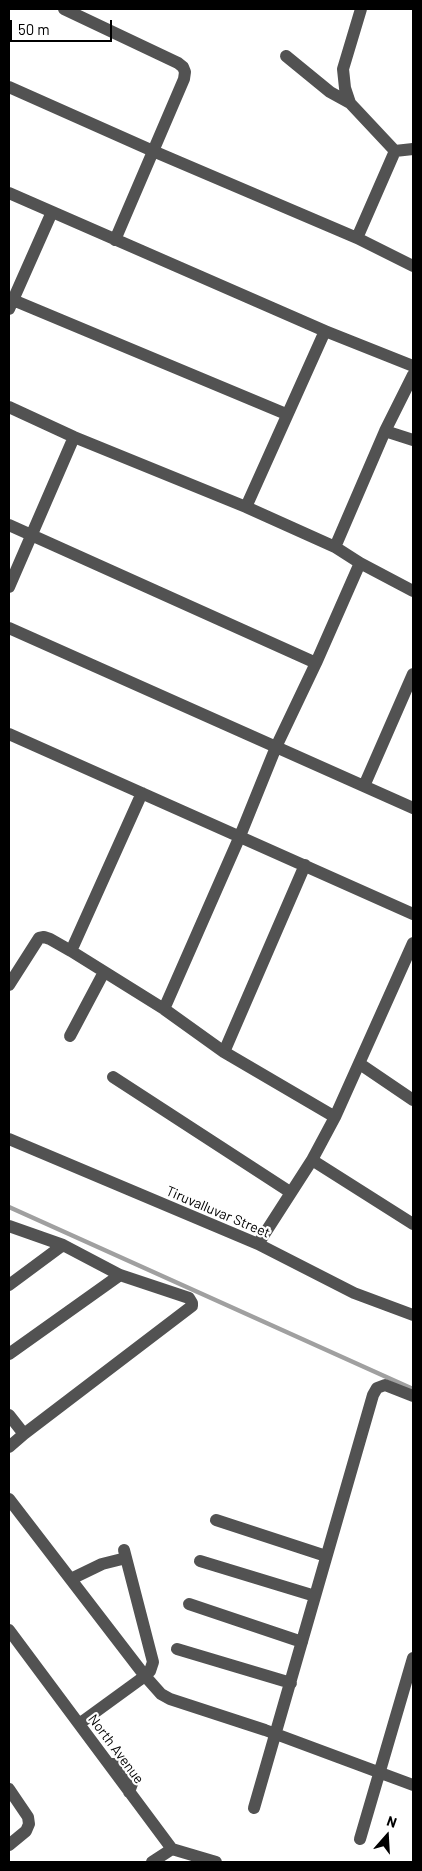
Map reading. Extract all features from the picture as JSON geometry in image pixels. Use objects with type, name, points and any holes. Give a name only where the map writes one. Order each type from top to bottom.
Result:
[{"type":"street","points":[[64,9],[178,63],[185,72],[184,79],[115,240]]},
{"type":"street","points":[[350,103],[345,88],[343,69],[361,9]]},
{"type":"street","points":[[286,56],[330,92],[350,103],[395,151]]},
{"type":"street","points":[[9,87],[357,238],[413,266]]},
{"type":"street","points":[[395,151],[413,149]]},
{"type":"street","points":[[357,238],[395,151]]},
{"type":"street","points":[[9,194],[413,366]]},
{"type":"street","points":[[52,212],[11,304],[286,414]]},
{"type":"street","points":[[246,507],[325,330]]},
{"type":"street","points":[[335,547],[385,431],[413,375]]},
{"type":"street","points":[[9,407],[74,437],[246,507],[335,547],[360,563],[413,591]]},
{"type":"street","points":[[385,431],[413,440]]},
{"type":"street","points":[[9,587],[74,437]]},
{"type":"street","points":[[9,525],[316,663]]},
{"type":"street","points":[[164,1009],[240,836],[276,746],[316,663],[360,563]]},
{"type":"street","points":[[9,628],[413,808]]},
{"type":"street","points":[[364,786],[413,674]]},
{"type":"street","points":[[9,734],[413,914]]},
{"type":"street","points":[[71,951],[142,793]]},
{"type":"street","points":[[224,1052],[305,865]]},
{"type":"street","points":[[9,985],[40,938],[50,939],[164,1009],[224,1052],[335,1117]]},
{"type":"street","points":[[258,1244],[312,1160],[335,1117],[413,943]]},
{"type":"street","points":[[70,1036],[104,972]]},
{"type":"street","points":[[360,1064],[413,1100]]},
{"type":"street","points":[[113,1077],[290,1192]]},
{"type":"street","name":"Tiruvalluvar Street","points":[[9,1140],[258,1244],[354,1293],[413,1315]]},
{"type":"street","points":[[312,1160],[413,1224]]},
{"type":"street","points":[[9,1226],[63,1245],[120,1275],[189,1298],[192,1303],[192,1306],[9,1447]]},
{"type":"street","points":[[9,1285],[63,1245]]},
{"type":"street","points":[[9,1354],[120,1275]]},
{"type":"street","points":[[254,1808],[373,1395],[377,1388],[385,1385],[413,1396]]},
{"type":"street","points":[[9,1415],[24,1434]]},
{"type":"street","points":[[9,1499],[145,1676],[161,1694],[170,1699],[276,1734],[413,1785]]},
{"type":"street","points":[[216,1520],[326,1556]]},
{"type":"street","points":[[71,1579],[125,1554],[153,1662],[150,1671],[145,1676],[79,1724]]},
{"type":"street","points":[[200,1561],[315,1596]]},
{"type":"street","points":[[189,1604],[302,1642]]},
{"type":"street","name":"North Avenue","points":[[9,1630],[172,1849]]},
{"type":"street","points":[[177,1649],[291,1683]]},
{"type":"street","points":[[360,1839],[413,1658]]},
{"type":"street","points":[[9,1789],[28,1817],[29,1824],[26,1831],[9,1845]]},
{"type":"street","points":[[152,1862],[172,1849],[216,1862]]},
{"type":"waterway","points":[[9,1207],[413,1389]]}]
